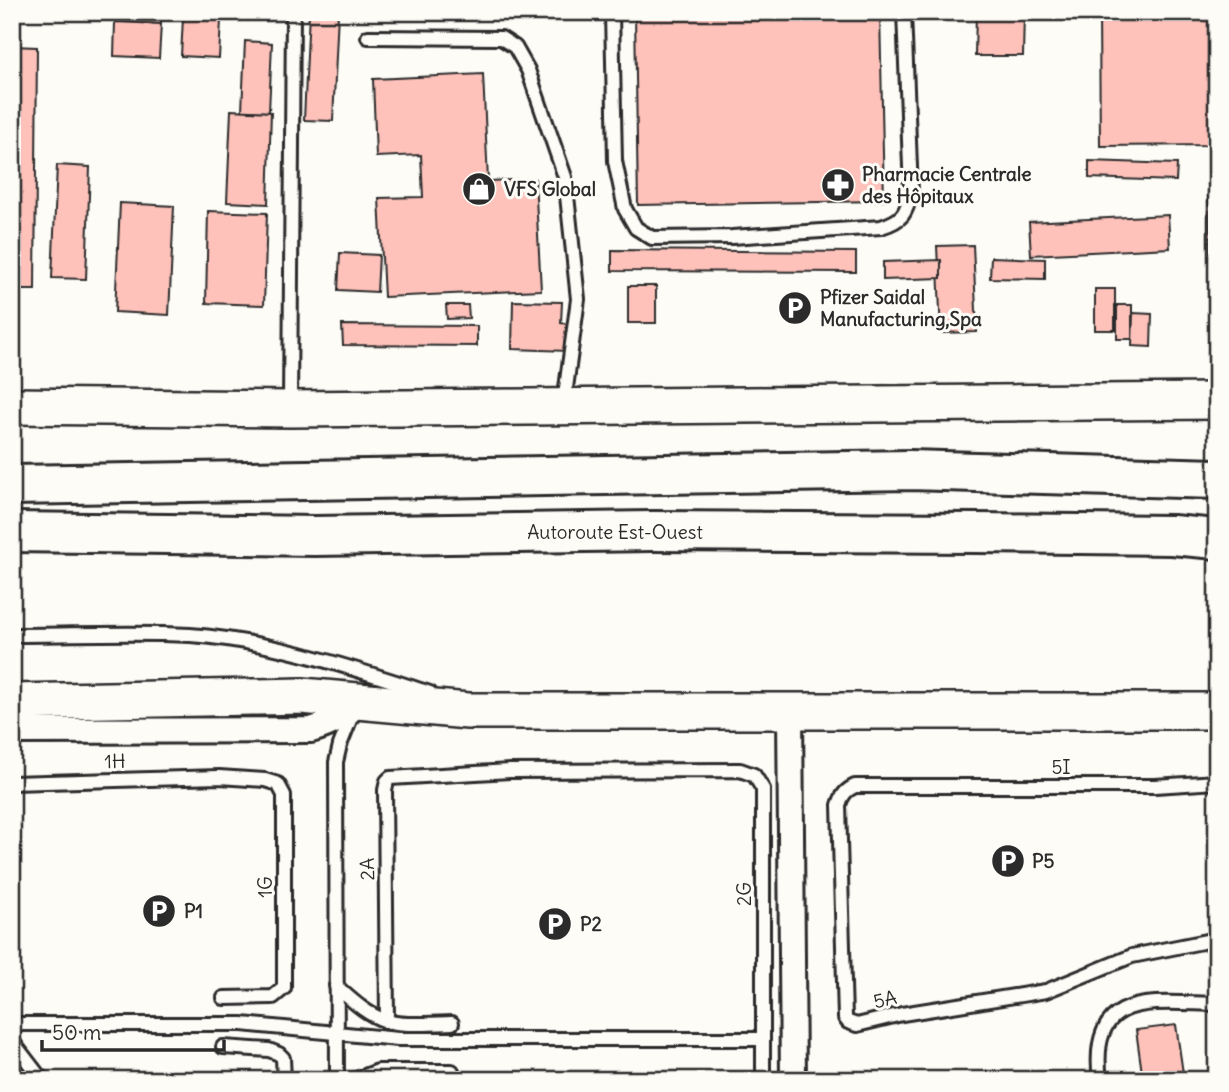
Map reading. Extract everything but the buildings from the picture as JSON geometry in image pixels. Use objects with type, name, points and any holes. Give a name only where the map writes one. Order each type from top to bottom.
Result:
[{"type":"highway","points":[[12,485],[910,470],[1217,479]]},
{"type":"highway","name":"Autoroute Est-Ouest","points":[[12,532],[314,536],[652,531],[1172,535],[1217,539]]},
{"type":"main road","points":[[12,406],[290,409],[1217,401]]},
{"type":"main road","points":[[12,702],[302,696],[468,711],[1217,711]]},
{"type":"street","points":[[12,731],[311,730],[329,725],[359,702]]},
{"type":"street","points":[[790,710],[793,1080]]},
{"type":"lane","points":[[290,409],[293,12]]},
{"type":"lane","points":[[612,12],[615,161],[625,209],[636,228],[652,238],[732,237],[881,228],[898,222],[907,209],[911,192],[904,12]]},
{"type":"lane","points":[[368,37],[501,38],[515,47],[528,70],[565,177],[578,299],[564,407]]},
{"type":"lane","points":[[12,635],[191,635],[262,646],[367,672],[436,695],[468,711]]},
{"type":"lane","points":[[337,1080],[336,762],[345,729],[359,702]]},
{"type":"lane","name":"2G","points":[[450,773],[692,769],[747,771],[754,775],[763,789],[763,1080]]},
{"type":"lane","name":"2A","points":[[387,1022],[385,785],[394,776],[450,773]]},
{"type":"lane","name":"1H","points":[[12,783],[219,777]]},
{"type":"lane","name":"1G","points":[[219,777],[272,781],[278,784],[284,795],[284,988],[273,998],[224,998]]},
{"type":"lane","name":"5I","points":[[906,786],[1155,786],[1216,782]]},
{"type":"lane","name":"5A","points":[[906,786],[855,786],[849,788],[841,798],[844,1013],[852,1024],[1046,991],[1132,956],[1217,939]]},
{"type":"lane","points":[[336,986],[362,1010],[387,1022],[399,1025],[452,1023]]},
{"type":"lane","points":[[1100,1080],[1097,1059],[1101,1036],[1106,1026],[1123,1010],[1146,1003],[1217,1004]]},
{"type":"lane","points":[[12,1024],[242,1024],[398,1040],[763,1039]]},
{"type":"lane","points":[[12,1041],[42,1080]]},
{"type":"lane","points":[[223,1046],[275,1051],[283,1058],[284,1080]]},
{"type":"lane","points":[[354,1080],[377,1071],[389,1075],[452,1071]]},
{"type":"place","name":"Pharmacie Centrale des Hôpitaux","points":[[838,185]]},
{"type":"place","name":"VFS Global","points":[[479,189]]},
{"type":"place","name":"Pfizer Saidal Manufacturing,Spa","points":[[795,308]]},
{"type":"place","name":"P5","points":[[1008,861]]},
{"type":"place","name":"P1","points":[[159,911]]},
{"type":"place","name":"P2","points":[[555,924]]}]
